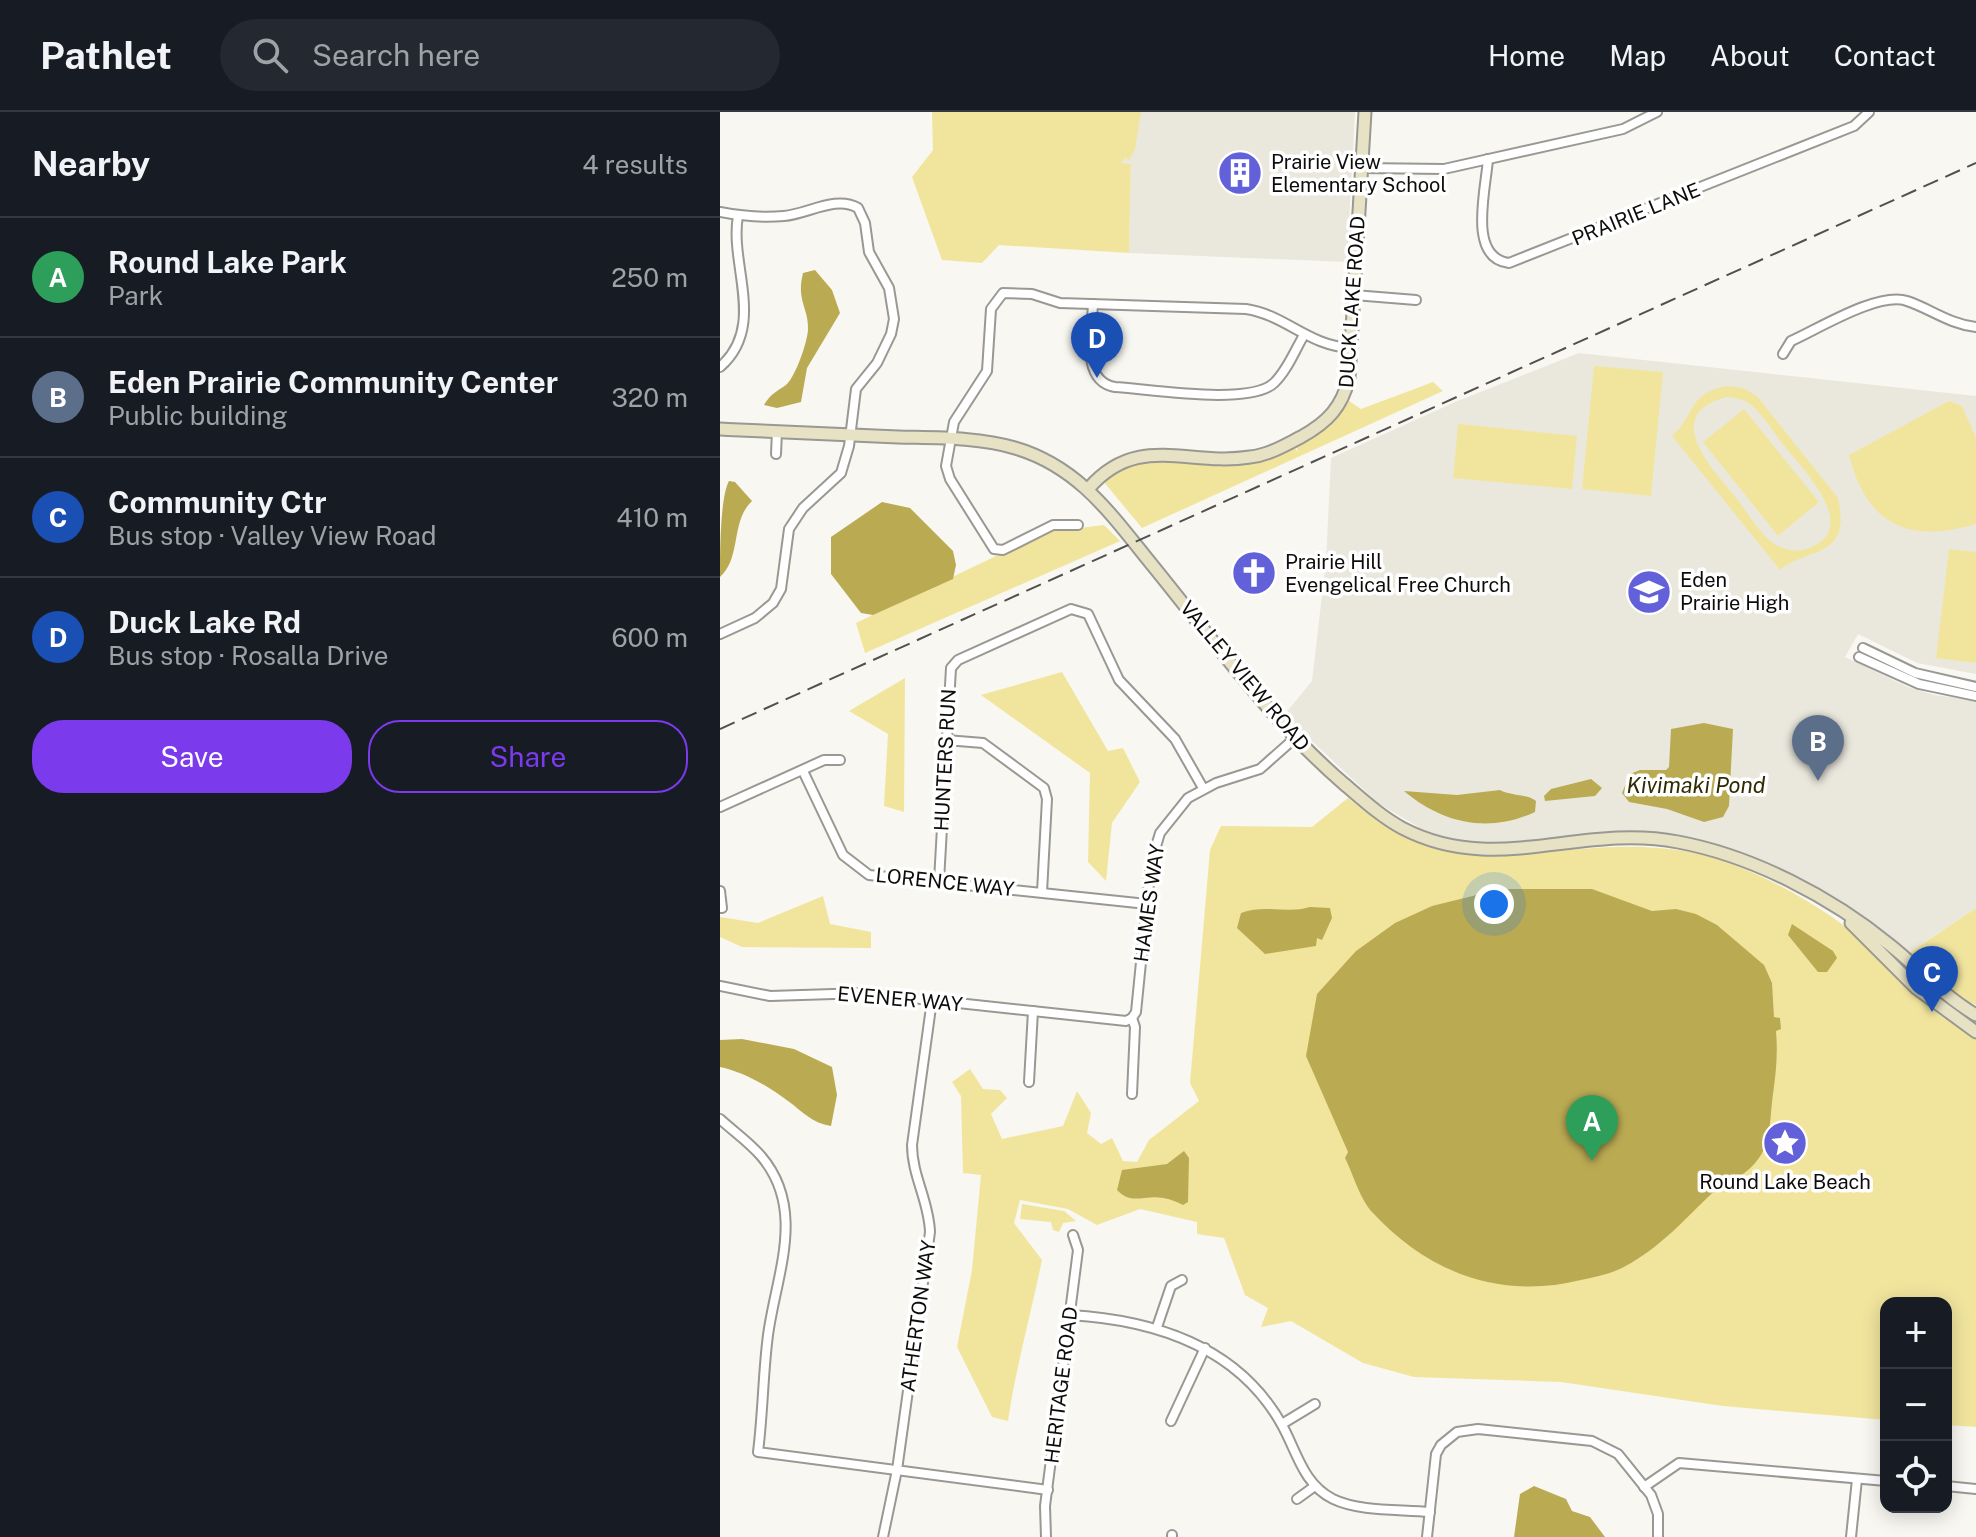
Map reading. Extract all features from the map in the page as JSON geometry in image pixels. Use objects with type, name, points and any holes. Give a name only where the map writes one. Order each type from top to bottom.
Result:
[{"type":"street","name":"DUCK LAKE ROAD","points":[[1089,488],[1111,466],[1139,456],[1249,458],[1271,452],[1329,419],[1344,398],[1351,348],[1365,112]]},
{"type":"street","points":[[1361,168],[1427,171],[1623,129],[1657,112]]},
{"type":"street","name":"PRAIRIE LANE","points":[[1488,159],[1484,245],[1494,259],[1509,263],[1854,126],[1869,112]]},
{"type":"street","points":[[720,212],[738,216],[787,216],[843,202],[858,208],[863,215],[869,252],[889,288],[894,319],[885,349],[856,389],[846,462],[841,473],[803,508],[789,529],[781,589],[773,603],[755,618],[720,634]]},
{"type":"street","points":[[720,367],[733,352],[743,321],[745,301],[737,247],[738,216]]},
{"type":"street","points":[[1078,525],[1053,525],[1003,550],[994,549],[950,479],[946,466],[957,414],[987,371],[991,309],[1003,293],[1024,293],[1060,303],[1246,309],[1273,317],[1323,345],[1351,348]]},
{"type":"street","points":[[1354,295],[1416,300]]},
{"type":"street","points":[[1783,354],[1791,341],[1886,299],[1907,301],[1941,319],[1976,327]]},
{"type":"street","points":[[1093,304],[1094,380],[1115,387],[1240,394],[1274,383],[1304,335]]},
{"type":"street","name":"VALLEY VIEW ROAD","points":[[720,429],[950,439],[1018,448],[1060,468],[1089,488],[1295,738],[1384,816],[1438,843],[1499,851],[1601,837],[1680,842],[1743,861],[1865,926],[1945,994],[1976,1015]]},
{"type":"street","points":[[776,454],[777,431]]},
{"type":"street","name":"HUNTERS RUN","points":[[939,881],[946,740],[954,663],[1076,608],[1088,614],[1119,680],[1175,739],[1203,788]]},
{"type":"street","points":[[1976,687],[1915,673],[1861,652],[1919,684],[1976,696]]},
{"type":"street","name":"HAMES WAY","points":[[1132,1094],[1135,1027],[1132,1018],[1136,1012],[1151,863],[1160,833],[1177,808],[1203,788],[1260,769],[1295,738]]},
{"type":"street","points":[[946,740],[983,743],[1044,788],[1047,799],[1042,892]]},
{"type":"street","points":[[720,807],[824,760],[840,760]]},
{"type":"street","name":"LORENCE WAY","points":[[803,771],[838,846],[850,864],[869,875],[1147,904]]},
{"type":"street","points":[[720,891],[722,908]]},
{"type":"street","name":"VALLEY VIEW ROAD","points":[[1836,909],[1916,988],[1976,1032]]},
{"type":"street","name":"EVENER WAY","points":[[720,986],[770,996],[843,992],[1126,1021],[1132,1018]]},
{"type":"street","name":"ATHERTON WAY","points":[[883,1537],[897,1470],[930,1232],[927,1207],[912,1163],[912,1145],[932,1000]]},
{"type":"street","points":[[1029,1082],[1033,1011]]},
{"type":"street","points":[[720,1120],[751,1146],[772,1172],[786,1224],[784,1265],[769,1332],[758,1452],[1048,1490]]},
{"type":"street","name":"HERITAGE ROAD","points":[[1046,1537],[1048,1490],[1078,1250],[1073,1235]]},
{"type":"street","points":[[1157,1327],[1171,1286],[1182,1280]]},
{"type":"street","points":[[1070,1315],[1157,1327],[1205,1348],[1249,1382],[1282,1424],[1303,1470],[1315,1486],[1334,1499],[1349,1504],[1430,1512]]},
{"type":"street","points":[[1171,1421],[1205,1348]]},
{"type":"street","points":[[1282,1424],[1315,1404]]},
{"type":"street","points":[[1427,1537],[1436,1454],[1448,1437],[1467,1429],[1601,1443],[1618,1454],[1656,1504],[1658,1537]]},
{"type":"street","points":[[1644,1487],[1679,1463],[1880,1481]]},
{"type":"street","points":[[1851,1537],[1857,1479]]},
{"type":"street","points":[[1297,1499],[1315,1486]]},
{"type":"street","points":[[1952,1487],[1976,1489]]},
{"type":"shaded area","points":[[932,112],[1141,112],[1135,149],[1129,161],[1126,157],[1121,163],[1131,164],[1129,253],[999,245],[982,263],[942,260],[912,177],[933,150]]},
{"type":"shaded area","points":[[1115,112],[1355,112],[1347,262],[1129,253],[1131,165],[1120,164]]},
{"type":"shaded area","name":"Eden Prairie High","points":[[1579,353],[1976,396],[1976,674],[1917,663],[1858,634],[1845,657],[1908,687],[1934,695],[1976,700],[1976,908],[1906,954],[1829,898],[1677,837],[1611,831],[1517,844],[1463,843],[1432,835],[1378,803],[1284,715],[1312,681],[1326,561],[1331,458],[1455,402]]},
{"type":"shaded area","points":[[1594,366],[1663,372],[1651,496],[1582,489]]},
{"type":"shaded area","points":[[1433,382],[1443,391],[1142,528],[1103,481],[1121,469],[1156,459],[1227,463],[1253,461],[1294,447],[1298,452],[1296,445],[1333,422],[1349,401],[1361,409]]},
{"type":"shaded area","points":[[1727,386],[1743,388],[1757,396],[1838,498],[1841,518],[1839,532],[1825,548],[1780,570],[1672,436],[1698,399],[1714,389]],"holes":[[[1727,397],[1745,401],[1755,408],[1815,484],[1830,515],[1830,529],[1822,540],[1798,550],[1787,549],[1770,541],[1705,458],[1694,429],[1696,416],[1707,405]]]},
{"type":"shaded area","points":[[1949,401],[1962,406],[1976,438],[1976,524],[1930,532],[1894,524],[1867,499],[1849,455]]},
{"type":"shaded area","points":[[1744,409],[1819,502],[1778,536],[1703,442]]},
{"type":"shaded area","points":[[1458,424],[1577,436],[1572,489],[1453,478]]},
{"type":"shaded area","points":[[1104,525],[1120,541],[865,653],[856,623],[1046,532]]},
{"type":"shaded area","points":[[1949,549],[1976,552],[1976,663],[1936,658]]},
{"type":"shaded area","points":[[1062,672],[1108,751],[1123,748],[1140,782],[1112,823],[1106,881],[1088,862],[1090,773],[981,695]]},
{"type":"shaded area","points":[[905,678],[904,812],[884,806],[888,734],[849,711]]},
{"type":"shaded area","points":[[1348,798],[1392,829],[1433,846],[1474,854],[1642,847],[1690,852],[1713,858],[1762,877],[1832,917],[1871,947],[1923,1002],[1976,1038],[1976,1427],[1952,1425],[1952,1297],[1880,1297],[1880,1419],[1723,1406],[1561,1382],[1414,1377],[1363,1363],[1291,1321],[1261,1327],[1268,1308],[1245,1295],[1224,1238],[1197,1234],[1197,1222],[1140,1209],[1097,1225],[1068,1209],[1020,1200],[1014,1223],[1042,1260],[1008,1421],[992,1417],[957,1347],[972,1270],[981,1175],[963,1173],[961,1096],[952,1082],[970,1069],[983,1089],[1000,1090],[1007,1098],[991,1114],[1002,1139],[1063,1126],[1077,1091],[1091,1113],[1087,1133],[1101,1144],[1112,1138],[1123,1161],[1137,1162],[1149,1140],[1199,1101],[1190,1083],[1210,850],[1221,826],[1312,827]]},
{"type":"shaded area","points":[[823,896],[830,924],[871,932],[871,948],[742,947],[720,937],[720,917],[758,923]]},
{"type":"shaded area","points":[[1976,908],[1976,1005],[1952,993],[1907,954]]},
{"type":"shaded area","points":[[1022,1204],[1064,1211],[1076,1221],[1063,1223],[1059,1232],[1053,1230],[1051,1222],[1020,1219]]},
{"type":"water","points":[[815,270],[832,290],[840,313],[807,368],[801,402],[777,408],[764,405],[790,380],[806,343],[807,316],[801,283],[803,273]]},
{"type":"water","points":[[729,481],[735,482],[752,501],[741,519],[731,560],[720,577],[722,513]]},
{"type":"water","points":[[882,502],[910,508],[953,551],[956,565],[953,579],[873,615],[861,613],[831,574],[831,537]]},
{"type":"water","name":"Kivimaki Pond","points":[[1704,723],[1733,729],[1729,806],[1723,817],[1704,822],[1667,809],[1629,802],[1622,793],[1630,774],[1640,770],[1666,770],[1669,767],[1671,729]]},
{"type":"water","points":[[1591,779],[1602,788],[1595,796],[1545,801],[1544,796],[1551,789]]},
{"type":"water","points":[[1500,790],[1536,801],[1535,812],[1500,822],[1466,822],[1434,811],[1404,791],[1457,795]]},
{"type":"water","points":[[1501,889],[1592,889],[1652,911],[1676,909],[1696,914],[1717,925],[1764,965],[1772,983],[1774,1017],[1780,1018],[1781,1029],[1776,1031],[1776,1063],[1764,1150],[1750,1169],[1738,1178],[1734,1174],[1654,1247],[1607,1274],[1551,1285],[1494,1283],[1442,1266],[1417,1251],[1372,1212],[1360,1193],[1345,1158],[1348,1152],[1306,1056],[1317,994],[1356,951],[1395,923],[1432,906]]},
{"type":"water","points":[[1330,908],[1332,918],[1322,940],[1317,938],[1316,946],[1265,954],[1237,928],[1241,913],[1250,910]]},
{"type":"water","points":[[1792,924],[1833,951],[1837,958],[1827,972],[1818,972],[1788,935]]},
{"type":"water","points":[[742,1039],[794,1049],[832,1067],[837,1095],[831,1126],[813,1120],[756,1080],[720,1067],[720,1040]]},
{"type":"water","points":[[1184,1151],[1189,1158],[1188,1202],[1183,1205],[1156,1197],[1133,1199],[1117,1190],[1122,1170],[1167,1164]]},
{"type":"water","points":[[1534,1486],[1566,1499],[1572,1511],[1590,1517],[1605,1537],[1514,1537],[1520,1494]]},
{"type":"railway","points":[[720,729],[1976,163]]},
{"type":"place","name":"Prairie View Elementary School","points":[[1240,173]]},
{"type":"place","name":"Duck Lake Rd","points":[[1097,378]]},
{"type":"place","name":"Prairie Hill Evengelical Free Church","points":[[1254,573]]},
{"type":"place","name":"Eden Prairie High","points":[[1649,592]]},
{"type":"place","name":"Eden Prairie Community Center","points":[[1818,781]]},
{"type":"place","name":"Community Ctr","points":[[1932,1012]]},
{"type":"place","name":"Round Lake Beach","points":[[1785,1143]]},
{"type":"place","name":"Round Lake Park","points":[[1592,1161]]}]
